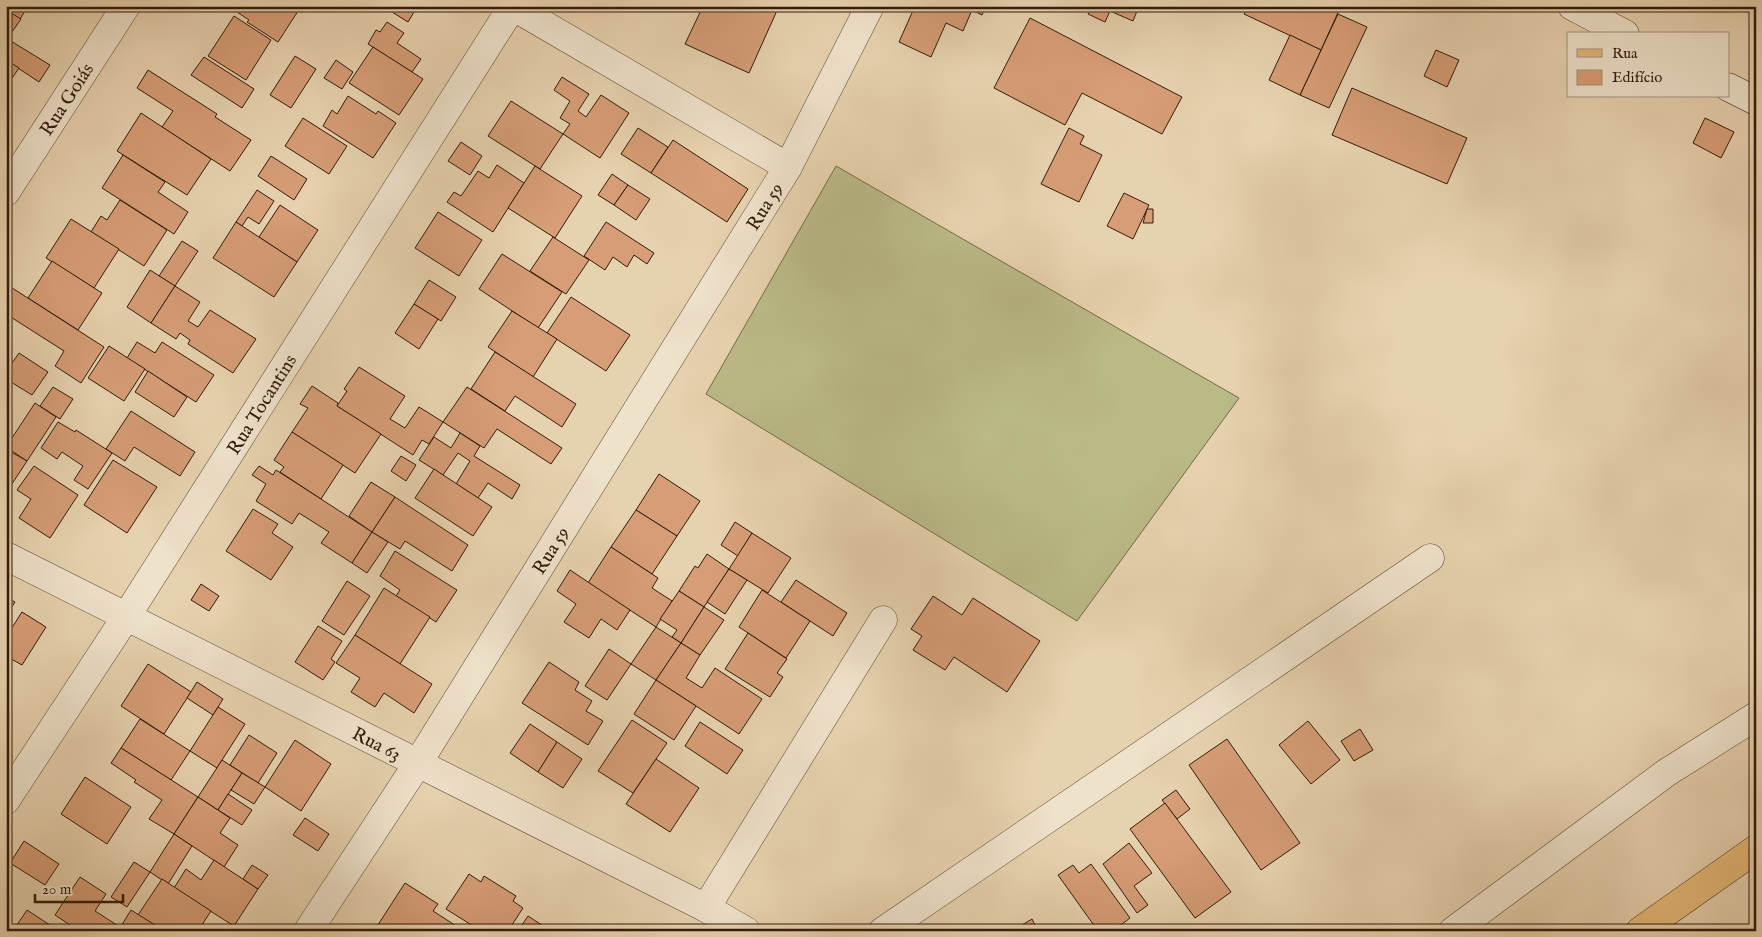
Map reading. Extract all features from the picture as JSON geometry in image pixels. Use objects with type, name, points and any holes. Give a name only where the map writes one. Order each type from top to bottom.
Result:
[{"type":"main road","points":[[1640,931],[1756,849]]},
{"type":"street","name":"Rua Goiás","points":[[6,192],[126,6]]},
{"type":"street","points":[[512,6],[788,166]]},
{"type":"street","name":"Rua Tocantins","points":[[6,800],[126,617],[512,6]]},
{"type":"street","name":"Rua 59","points":[[308,931],[418,763],[788,166],[870,6]]},
{"type":"street","points":[[1572,6],[1621,32]]},
{"type":"street","points":[[1730,88],[1756,101]]},
{"type":"street","name":"Rua 63","points":[[6,556],[706,908],[746,931]]},
{"type":"street","points":[[883,931],[1430,558]]},
{"type":"street","points":[[706,908],[882,620]]},
{"type":"street","points":[[1452,931],[1666,773],[1756,716]]},
{"type":"green space","points":[[836,166],[1239,398],[1077,621],[706,394]]},
{"type":"building","points":[[6,6],[28,6],[20,19],[6,10]]},
{"type":"building","points":[[228,6],[297,6],[300,8],[278,42],[247,22],[249,20]]},
{"type":"building","points":[[396,6],[405,6],[414,12],[408,22],[392,12]]},
{"type":"building","points":[[703,6],[779,6],[749,73],[685,44]]},
{"type":"building","points":[[915,6],[986,6],[982,15],[972,10],[963,31],[946,23],[931,57],[899,42]]},
{"type":"building","points":[[1092,6],[1139,6],[1133,21],[1110,11],[1105,22],[1088,14]]},
{"type":"building","points":[[1248,6],[1341,6],[1321,50],[1244,14]]},
{"type":"building","points":[[6,10],[21,19],[12,32],[6,29]]},
{"type":"building","points":[[1338,14],[1367,27],[1329,108],[1300,95]]},
{"type":"building","points":[[234,16],[271,40],[246,80],[208,56]]},
{"type":"building","points":[[1030,18],[1182,97],[1162,134],[1082,93],[1065,125],[994,88]]},
{"type":"building","points":[[387,22],[404,33],[397,43],[421,59],[412,72],[368,44],[376,30],[380,32]]},
{"type":"building","points":[[1290,35],[1321,50],[1300,95],[1269,80]]},
{"type":"building","points":[[6,38],[50,65],[39,82],[6,60]]},
{"type":"building","points":[[373,47],[423,79],[399,115],[349,83]]},
{"type":"building","points":[[1436,50],[1459,60],[1447,87],[1424,76]]},
{"type":"building","points":[[295,56],[316,69],[291,108],[270,95]]},
{"type":"building","points":[[204,57],[254,89],[242,108],[191,75]]},
{"type":"building","points":[[6,60],[19,68],[6,87]]},
{"type":"building","points":[[336,60],[353,72],[342,89],[324,78]]},
{"type":"building","points":[[148,70],[217,114],[215,117],[251,140],[230,171],[162,127],[173,111],[137,88]]},
{"type":"building","points":[[562,77],[589,94],[578,111],[586,117],[601,95],[629,113],[600,158],[563,134],[570,124],[560,118],[570,101],[554,90]]},
{"type":"building","points":[[1352,88],[1467,138],[1447,184],[1332,135]]},
{"type":"building","points":[[348,96],[376,114],[378,111],[396,123],[373,158],[323,126],[332,110],[337,114]]},
{"type":"building","points":[[511,101],[563,134],[540,169],[488,136]]},
{"type":"building","points":[[141,113],[211,159],[187,195],[117,151]]},
{"type":"building","points":[[303,118],[347,146],[329,174],[285,146]]},
{"type":"building","points":[[1705,118],[1734,132],[1721,158],[1693,143]]},
{"type":"building","points":[[638,128],[668,147],[651,173],[621,154]]},
{"type":"building","points":[[1069,128],[1084,136],[1080,144],[1102,155],[1079,202],[1041,184]]},
{"type":"building","points":[[673,140],[748,189],[727,222],[651,173]]},
{"type":"building","points":[[461,142],[482,156],[470,175],[448,161]]},
{"type":"building","points":[[123,155],[165,182],[158,192],[188,212],[174,234],[102,188]]},
{"type":"building","points":[[271,156],[307,179],[294,200],[258,176]]},
{"type":"building","points":[[497,165],[524,183],[493,232],[447,202],[454,192],[461,196],[478,171],[489,178]]},
{"type":"building","points":[[535,166],[582,196],[555,238],[508,208]]},
{"type":"building","points":[[612,174],[628,185],[614,205],[598,195]]},
{"type":"building","points":[[628,185],[650,199],[636,220],[614,205]]},
{"type":"building","points":[[257,190],[274,201],[259,224],[248,217],[242,226],[236,222]]},
{"type":"building","points":[[1124,193],[1149,205],[1133,239],[1107,226]]},
{"type":"building","points":[[120,200],[167,230],[144,266],[91,232],[101,216],[107,220]]},
{"type":"building","points":[[280,205],[318,230],[297,262],[259,237]]},
{"type":"building","points":[[1147,209],[1153,209],[1153,223],[1143,223]]},
{"type":"building","points":[[438,212],[482,240],[459,276],[415,248]]},
{"type":"building","points":[[71,219],[119,249],[94,288],[46,258]]},
{"type":"building","points":[[236,222],[297,262],[274,297],[213,258]]},
{"type":"building","points":[[606,222],[654,253],[647,264],[634,255],[627,267],[613,257],[605,270],[584,256]]},
{"type":"building","points":[[553,237],[589,260],[566,294],[530,271]]},
{"type":"building","points":[[182,241],[198,251],[175,286],[159,276]]},
{"type":"building","points":[[502,254],[562,292],[538,328],[479,289]]},
{"type":"building","points":[[52,261],[102,293],[78,330],[28,298]]},
{"type":"building","points":[[150,270],[175,286],[151,323],[127,307]]},
{"type":"building","points":[[429,280],[456,297],[441,321],[414,304]]},
{"type":"building","points":[[6,284],[104,347],[81,383],[55,366],[64,351],[6,314]]},
{"type":"building","points":[[175,286],[200,302],[188,321],[198,327],[210,310],[256,339],[233,373],[188,344],[190,340],[180,333],[176,339],[151,323]]},
{"type":"building","points":[[571,297],[630,335],[606,371],[547,333]]},
{"type":"building","points":[[414,304],[438,319],[419,349],[395,333]]},
{"type":"building","points":[[512,311],[557,339],[533,377],[488,347]]},
{"type":"building","points":[[137,342],[155,353],[162,342],[214,375],[196,402],[127,358]]},
{"type":"building","points":[[109,346],[145,369],[124,401],[88,378]]},
{"type":"building","points":[[495,352],[576,404],[562,427],[515,396],[505,411],[471,389]]},
{"type":"building","points":[[19,353],[48,372],[32,395],[6,379],[6,372]]},
{"type":"building","points":[[359,367],[405,396],[390,419],[405,428],[419,407],[443,422],[429,444],[422,440],[413,455],[337,406],[347,391],[344,389]]},
{"type":"building","points":[[148,371],[187,397],[174,417],[135,392]]},
{"type":"building","points":[[312,386],[338,403],[337,406],[381,434],[355,473],[292,432],[308,408],[300,404]]},
{"type":"building","points":[[53,387],[73,399],[60,419],[40,406]]},
{"type":"building","points":[[467,387],[562,448],[551,464],[497,429],[484,448],[443,422]]},
{"type":"building","points":[[35,403],[56,417],[27,461],[6,447]]},
{"type":"building","points":[[131,411],[195,452],[180,476],[134,447],[125,461],[106,449]]},
{"type":"building","points":[[58,422],[75,432],[76,430],[112,453],[88,489],[74,480],[83,466],[62,452],[57,459],[41,448]]},
{"type":"building","points":[[292,432],[343,465],[321,499],[280,472],[284,467],[274,460]]},
{"type":"building","points":[[460,433],[480,446],[474,456],[520,485],[512,499],[488,483],[478,498],[456,484],[470,461],[458,453],[443,475],[419,460],[434,437],[451,448]]},
{"type":"building","points":[[6,449],[27,461],[6,493]]},
{"type":"building","points":[[401,456],[416,465],[406,481],[391,471]]},
{"type":"building","points":[[113,460],[157,487],[127,533],[84,505]]},
{"type":"building","points":[[34,466],[78,495],[50,538],[19,518],[31,499],[17,490]]},
{"type":"building","points":[[259,466],[273,475],[276,470],[372,532],[352,563],[321,543],[329,532],[299,513],[292,524],[256,501],[266,484],[252,475]]},
{"type":"building","points":[[434,469],[492,507],[473,536],[415,498]]},
{"type":"building","points":[[659,474],[700,501],[677,536],[636,510]]},
{"type":"building","points":[[371,482],[395,497],[372,532],[349,516]]},
{"type":"building","points":[[395,497],[468,545],[452,571],[405,541],[400,549],[372,532]]},
{"type":"building","points":[[253,509],[278,524],[272,533],[293,547],[271,580],[226,551]]},
{"type":"building","points":[[636,510],[677,536],[652,574],[611,547]]},
{"type":"building","points":[[735,522],[752,533],[738,556],[721,545]]},
{"type":"building","points":[[372,532],[388,542],[367,573],[352,563]]},
{"type":"building","points":[[752,533],[791,558],[768,593],[729,569]]},
{"type":"building","points":[[611,547],[658,578],[652,588],[672,601],[656,627],[588,583]]},
{"type":"building","points":[[395,551],[457,590],[436,622],[396,596],[400,590],[380,576]]},
{"type":"building","points":[[707,554],[729,569],[704,607],[679,591],[695,566],[698,568]]},
{"type":"building","points":[[729,569],[747,580],[725,614],[707,602]]},
{"type":"building","points":[[570,570],[630,610],[617,630],[601,619],[589,638],[564,622],[576,604],[557,591]]},
{"type":"building","points":[[796,580],[847,613],[833,636],[781,602]]},
{"type":"building","points":[[347,581],[370,596],[344,635],[322,621]]},
{"type":"building","points":[[201,584],[219,596],[209,611],[191,600]]},
{"type":"building","points":[[384,588],[430,617],[400,664],[355,635]]},
{"type":"building","points":[[762,590],[810,621],[786,658],[739,627]]},
{"type":"building","points":[[679,591],[704,607],[681,643],[672,637],[677,630],[660,619]]},
{"type":"building","points":[[933,596],[962,615],[973,598],[1040,641],[1007,692],[954,657],[945,670],[913,650],[922,636],[911,629]]},
{"type":"building","points":[[6,597],[15,602],[6,616]]},
{"type":"building","points":[[704,607],[724,620],[700,655],[681,643]]},
{"type":"building","points":[[22,612],[46,627],[22,665],[6,656],[6,637]]},
{"type":"building","points":[[318,626],[342,641],[331,659],[335,662],[323,680],[295,662]]},
{"type":"building","points":[[656,627],[681,643],[656,680],[631,664]]},
{"type":"building","points":[[748,633],[787,659],[777,673],[783,677],[770,697],[725,669]]},
{"type":"building","points":[[355,635],[432,684],[414,713],[384,693],[375,707],[351,692],[360,678],[336,663]]},
{"type":"building","points":[[681,643],[700,655],[686,678],[702,688],[715,668],[762,699],[739,734],[656,680]]},
{"type":"building","points":[[609,649],[631,664],[607,700],[585,686]]},
{"type":"building","points":[[549,662],[579,682],[575,690],[592,701],[586,711],[603,721],[588,745],[522,703]]},
{"type":"building","points":[[148,664],[191,692],[164,734],[121,706]]},
{"type":"building","points":[[656,680],[696,706],[674,740],[634,714]]},
{"type":"building","points":[[197,682],[223,699],[213,715],[187,698]]},
{"type":"building","points":[[218,707],[245,724],[217,768],[190,751]]},
{"type":"building","points":[[140,719],[190,751],[171,780],[121,748]]},
{"type":"building","points":[[632,720],[667,743],[633,793],[598,771]]},
{"type":"building","points":[[1308,721],[1340,760],[1311,784],[1279,745]]},
{"type":"building","points":[[700,722],[743,750],[727,774],[685,746]]},
{"type":"building","points":[[530,724],[557,742],[538,772],[510,753]]},
{"type":"building","points":[[1360,729],[1373,750],[1354,761],[1341,741]]},
{"type":"building","points":[[249,735],[277,753],[258,783],[230,765]]},
{"type":"building","points":[[1227,739],[1300,843],[1261,870],[1189,765]]},
{"type":"building","points":[[295,740],[331,764],[301,811],[265,787]]},
{"type":"building","points":[[557,742],[582,759],[563,788],[538,772]]},
{"type":"building","points":[[121,748],[198,797],[174,834],[149,819],[162,800],[134,782],[136,780],[111,763]]},
{"type":"building","points":[[656,759],[699,788],[670,832],[626,804]]},
{"type":"building","points":[[222,760],[242,773],[218,810],[198,797]]},
{"type":"building","points":[[242,773],[265,787],[254,804],[231,790]]},
{"type":"building","points":[[85,777],[131,807],[107,844],[61,814]]},
{"type":"building","points":[[1176,790],[1190,809],[1177,819],[1162,800]]},
{"type":"building","points":[[228,794],[252,810],[242,825],[218,810]]},
{"type":"building","points":[[198,797],[230,818],[220,833],[238,845],[224,867],[174,834]]},
{"type":"building","points":[[1165,803],[1231,892],[1195,918],[1130,829]]},
{"type":"building","points":[[305,818],[329,834],[318,851],[293,835]]},
{"type":"building","points":[[174,834],[192,846],[168,884],[150,872]]},
{"type":"building","points":[[24,841],[59,864],[45,885],[10,863]]},
{"type":"building","points":[[1129,843],[1152,873],[1134,886],[1148,905],[1137,913],[1103,864]]},
{"type":"building","points":[[214,860],[258,889],[234,926],[174,888],[186,869],[201,880]]},
{"type":"building","points":[[134,862],[150,872],[127,907],[111,897]]},
{"type":"building","points":[[1091,864],[1130,918],[1113,931],[1098,931],[1058,875],[1073,865],[1079,873]]},
{"type":"building","points":[[252,865],[268,875],[258,889],[243,879]]},
{"type":"building","points":[[469,874],[481,882],[484,876],[516,896],[513,901],[523,908],[508,931],[481,931],[446,909]]},
{"type":"building","points":[[80,877],[106,894],[95,911],[120,927],[118,931],[79,931],[55,915]]},
{"type":"building","points":[[162,879],[211,911],[198,931],[164,931],[138,915]]},
{"type":"building","points":[[405,883],[438,904],[433,911],[464,931],[374,931]]},
{"type":"building","points":[[27,910],[59,931],[13,931]]},
{"type":"building","points":[[131,910],[155,925],[151,931],[118,931]]},
{"type":"building","points":[[528,916],[551,931],[518,931]]},
{"type":"building","points":[[1032,919],[1038,931],[1012,931]]}]
